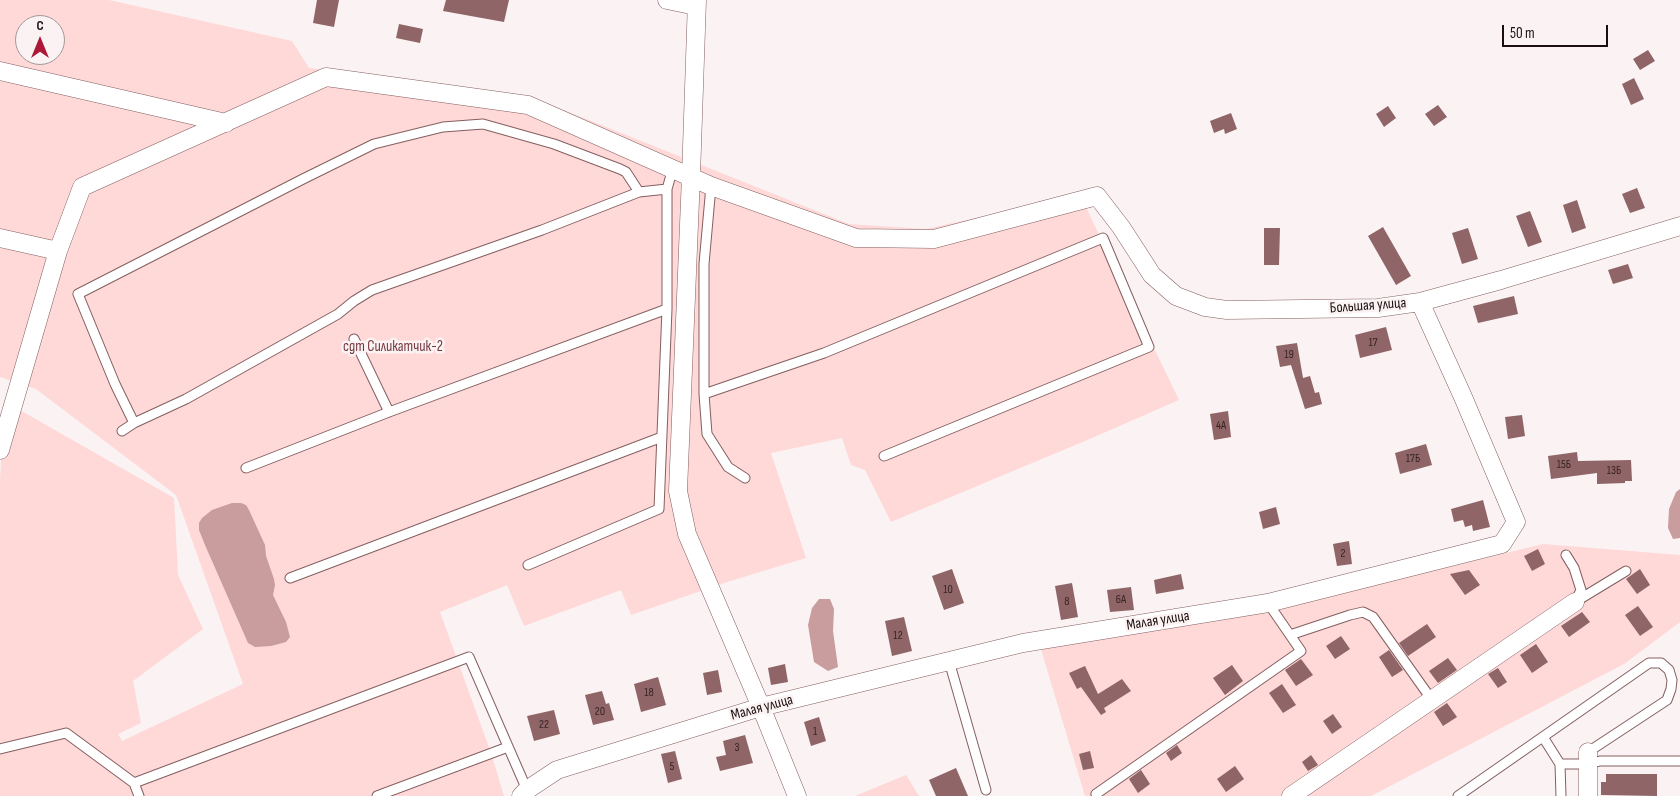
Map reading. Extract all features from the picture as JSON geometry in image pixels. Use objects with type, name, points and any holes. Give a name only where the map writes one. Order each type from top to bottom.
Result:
[{"type":"street","points":[[667,0],[696,3],[678,491],[687,534],[797,796]]},
{"type":"street","points":[[0,71],[226,122]]},
{"type":"street","points":[[0,450],[58,251],[82,186],[326,77],[528,105],[711,186]]},
{"type":"street","name":"Большая улица","points":[[711,186],[856,238],[934,239],[1097,196],[1121,227],[1152,276],[1176,296],[1205,307],[1227,310],[1378,308],[1420,302],[1501,280],[1680,226]]},
{"type":"street","points":[[0,238],[58,251]]},
{"type":"street","name":"Малая улица","points":[[524,793],[557,770],[761,707],[1023,643],[1268,603],[1502,544],[1516,522],[1420,302]]},
{"type":"street","points":[[1291,796],[1575,602]]},
{"type":"street","points":[[1588,758],[1588,796]]},
{"type":"lane","points":[[134,423],[115,384],[78,294],[374,144],[443,127],[482,124],[554,144],[620,169],[626,172],[639,192]]},
{"type":"lane","points":[[528,565],[659,509],[668,309],[667,189],[673,168]]},
{"type":"lane","points":[[711,186],[704,264],[704,394],[707,434],[728,467],[745,478]]},
{"type":"lane","points":[[122,430],[203,389],[338,314],[372,290],[542,230],[639,192],[667,189]]},
{"type":"lane","points":[[704,394],[824,352],[1103,238],[1149,347],[884,456]]},
{"type":"lane","points":[[246,468],[390,412],[668,309]]},
{"type":"lane","points":[[354,339],[390,412]]},
{"type":"lane","points":[[290,578],[662,437]]},
{"type":"lane","points":[[1566,555],[1574,568],[1581,590],[1575,602]]},
{"type":"lane","points":[[1575,602],[1626,571]]},
{"type":"lane","points":[[1097,796],[1096,794],[1301,650],[1268,603]]},
{"type":"lane","points":[[1290,635],[1363,612],[1373,616],[1432,700]]},
{"type":"lane","points":[[134,783],[470,657],[508,747],[524,793]]},
{"type":"lane","points":[[949,662],[986,790]]},
{"type":"lane","points":[[1458,796],[1648,663],[1661,663],[1669,670],[1672,689],[1666,700],[1588,758],[1560,764]]},
{"type":"lane","points":[[0,749],[66,733],[134,783],[139,796]]},
{"type":"lane","points":[[1543,737],[1560,764],[1561,796]]},
{"type":"lane","points":[[377,796],[508,747]]},
{"type":"lane","points":[[1588,758],[1600,761],[1680,761]]},
{"type":"green space","name":"сдт Силикатчик-2","points":[[0,0],[109,0],[292,41],[309,68],[546,103],[849,224],[926,229],[1080,195],[1179,400],[891,522],[865,470],[851,465],[842,438],[771,453],[806,558],[727,582],[631,615],[621,590],[524,626],[507,585],[440,612],[491,753],[504,796],[0,796],[0,482],[4,401],[174,498],[178,575],[203,629],[133,681],[141,723],[118,734],[122,741],[243,684],[176,495],[36,389],[0,377]]},
{"type":"green space","points":[[1543,544],[1680,555],[1680,622],[1624,664],[1371,796],[1085,796],[1040,646],[1285,607]]},
{"type":"green space","points":[[906,775],[919,796],[855,796]]},
{"type":"shaded area","points":[[1680,489],[1680,538],[1673,539],[1668,528],[1669,509],[1676,492]]},
{"type":"shaded area","points":[[232,503],[246,505],[265,545],[266,556],[275,585],[273,595],[286,622],[290,637],[286,642],[271,646],[255,647],[248,643],[199,530],[199,523],[202,518],[212,510]]},
{"type":"shaded area","points":[[819,599],[830,599],[834,609],[833,631],[838,667],[828,671],[814,662],[808,625],[812,608]]},
{"type":"building","points":[[317,0],[339,0],[334,27],[313,23]]},
{"type":"building","points":[[446,0],[509,0],[504,22],[443,11]]},
{"type":"building","points":[[399,24],[423,29],[420,43],[396,38]]},
{"type":"building","points":[[1648,50],[1655,61],[1640,70],[1633,59]]},
{"type":"building","points":[[1634,78],[1644,99],[1631,105],[1622,84]]},
{"type":"building","points":[[1438,105],[1447,117],[1434,126],[1425,114]]},
{"type":"building","points":[[1388,106],[1396,118],[1384,127],[1376,114]]},
{"type":"building","points":[[1231,113],[1237,129],[1225,134],[1224,129],[1214,133],[1210,121]]},
{"type":"building","points":[[1637,188],[1645,208],[1630,213],[1622,194]]},
{"type":"building","points":[[1577,200],[1586,228],[1572,233],[1563,205]]},
{"type":"building","points":[[1530,211],[1542,242],[1528,247],[1516,216]]},
{"type":"building","points":[[1383,227],[1411,276],[1396,285],[1368,236]]},
{"type":"building","points":[[1264,228],[1280,228],[1279,265],[1264,265]]},
{"type":"building","points":[[1468,228],[1478,259],[1462,264],[1452,233]]},
{"type":"building","points":[[1628,264],[1633,278],[1613,284],[1608,270]]},
{"type":"building","points":[[1514,296],[1518,314],[1478,323],[1473,306]]},
{"type":"building","points":[[1386,327],[1392,350],[1360,358],[1355,335]]},
{"type":"building","points":[[1297,343],[1303,378],[1310,376],[1315,393],[1319,392],[1322,404],[1305,409],[1291,365],[1280,367],[1276,346]]},
{"type":"building","points":[[1228,411],[1231,437],[1214,440],[1210,414]]},
{"type":"building","points":[[1522,415],[1525,436],[1508,439],[1505,417]]},
{"type":"building","points":[[1426,444],[1432,465],[1400,474],[1395,453]]},
{"type":"building","points":[[1577,452],[1578,461],[1631,460],[1632,481],[1597,484],[1597,473],[1551,479],[1548,456]]},
{"type":"building","points":[[1483,500],[1490,527],[1473,531],[1472,525],[1465,527],[1463,520],[1454,522],[1451,509]]},
{"type":"building","points":[[1276,507],[1280,524],[1263,529],[1259,512]]},
{"type":"building","points":[[1349,541],[1352,564],[1337,566],[1333,544]]},
{"type":"building","points":[[1538,549],[1545,564],[1532,571],[1524,556]]},
{"type":"building","points":[[952,569],[964,603],[944,610],[932,576]]},
{"type":"building","points":[[1640,569],[1650,585],[1637,594],[1626,579]]},
{"type":"building","points":[[1469,570],[1480,585],[1465,595],[1450,574]]},
{"type":"building","points":[[1181,574],[1184,589],[1156,594],[1154,580]]},
{"type":"building","points":[[1072,583],[1078,617],[1061,620],[1055,586]]},
{"type":"building","points":[[1131,587],[1134,610],[1110,612],[1107,590]]},
{"type":"building","points":[[1638,606],[1653,627],[1640,636],[1625,615]]},
{"type":"building","points":[[1582,612],[1590,622],[1569,637],[1561,626]]},
{"type":"building","points":[[904,617],[912,651],[892,656],[885,621]]},
{"type":"building","points":[[1427,624],[1436,637],[1408,656],[1399,643]]},
{"type":"building","points":[[1341,636],[1350,649],[1335,659],[1326,646]]},
{"type":"building","points":[[1536,644],[1548,662],[1532,673],[1520,655]]},
{"type":"building","points":[[1389,650],[1403,670],[1392,677],[1379,657]]},
{"type":"building","points":[[1448,658],[1457,670],[1438,683],[1429,671]]},
{"type":"building","points":[[1301,659],[1313,675],[1296,686],[1285,670]]},
{"type":"building","points":[[785,664],[788,682],[771,685],[768,668]]},
{"type":"building","points":[[1232,665],[1243,681],[1225,695],[1213,678]]},
{"type":"building","points":[[1085,666],[1098,694],[1122,679],[1131,691],[1104,708],[1106,712],[1101,715],[1081,687],[1077,689],[1069,673]]},
{"type":"building","points":[[1498,668],[1507,682],[1498,688],[1488,674]]},
{"type":"building","points":[[718,670],[722,692],[707,695],[703,673]]},
{"type":"building","points":[[658,677],[666,705],[641,712],[634,684]]},
{"type":"building","points":[[1282,684],[1296,705],[1283,713],[1269,693]]},
{"type":"building","points":[[602,691],[606,704],[609,703],[614,720],[593,725],[585,695]]},
{"type":"building","points":[[1447,703],[1457,717],[1443,726],[1434,712]]},
{"type":"building","points":[[554,710],[560,734],[534,741],[527,716]]},
{"type":"building","points":[[1333,714],[1342,727],[1332,734],[1323,721]]},
{"type":"building","points":[[819,717],[826,741],[811,746],[804,722]]},
{"type":"building","points":[[745,735],[753,763],[720,771],[716,757],[726,755],[723,741]]},
{"type":"building","points":[[1177,745],[1182,753],[1171,761],[1166,753]]},
{"type":"building","points":[[675,751],[682,779],[668,783],[661,754]]},
{"type":"building","points":[[1090,751],[1094,768],[1083,770],[1079,754]]},
{"type":"building","points":[[1311,755],[1318,765],[1308,771],[1302,762]]},
{"type":"building","points":[[1235,766],[1244,779],[1226,792],[1217,779]]},
{"type":"building","points":[[956,768],[968,796],[936,796],[929,780]]},
{"type":"building","points":[[1141,770],[1150,784],[1138,793],[1129,779]]},
{"type":"building","points":[[1606,774],[1657,774],[1657,796],[1601,795],[1601,782],[1606,782]]}]
